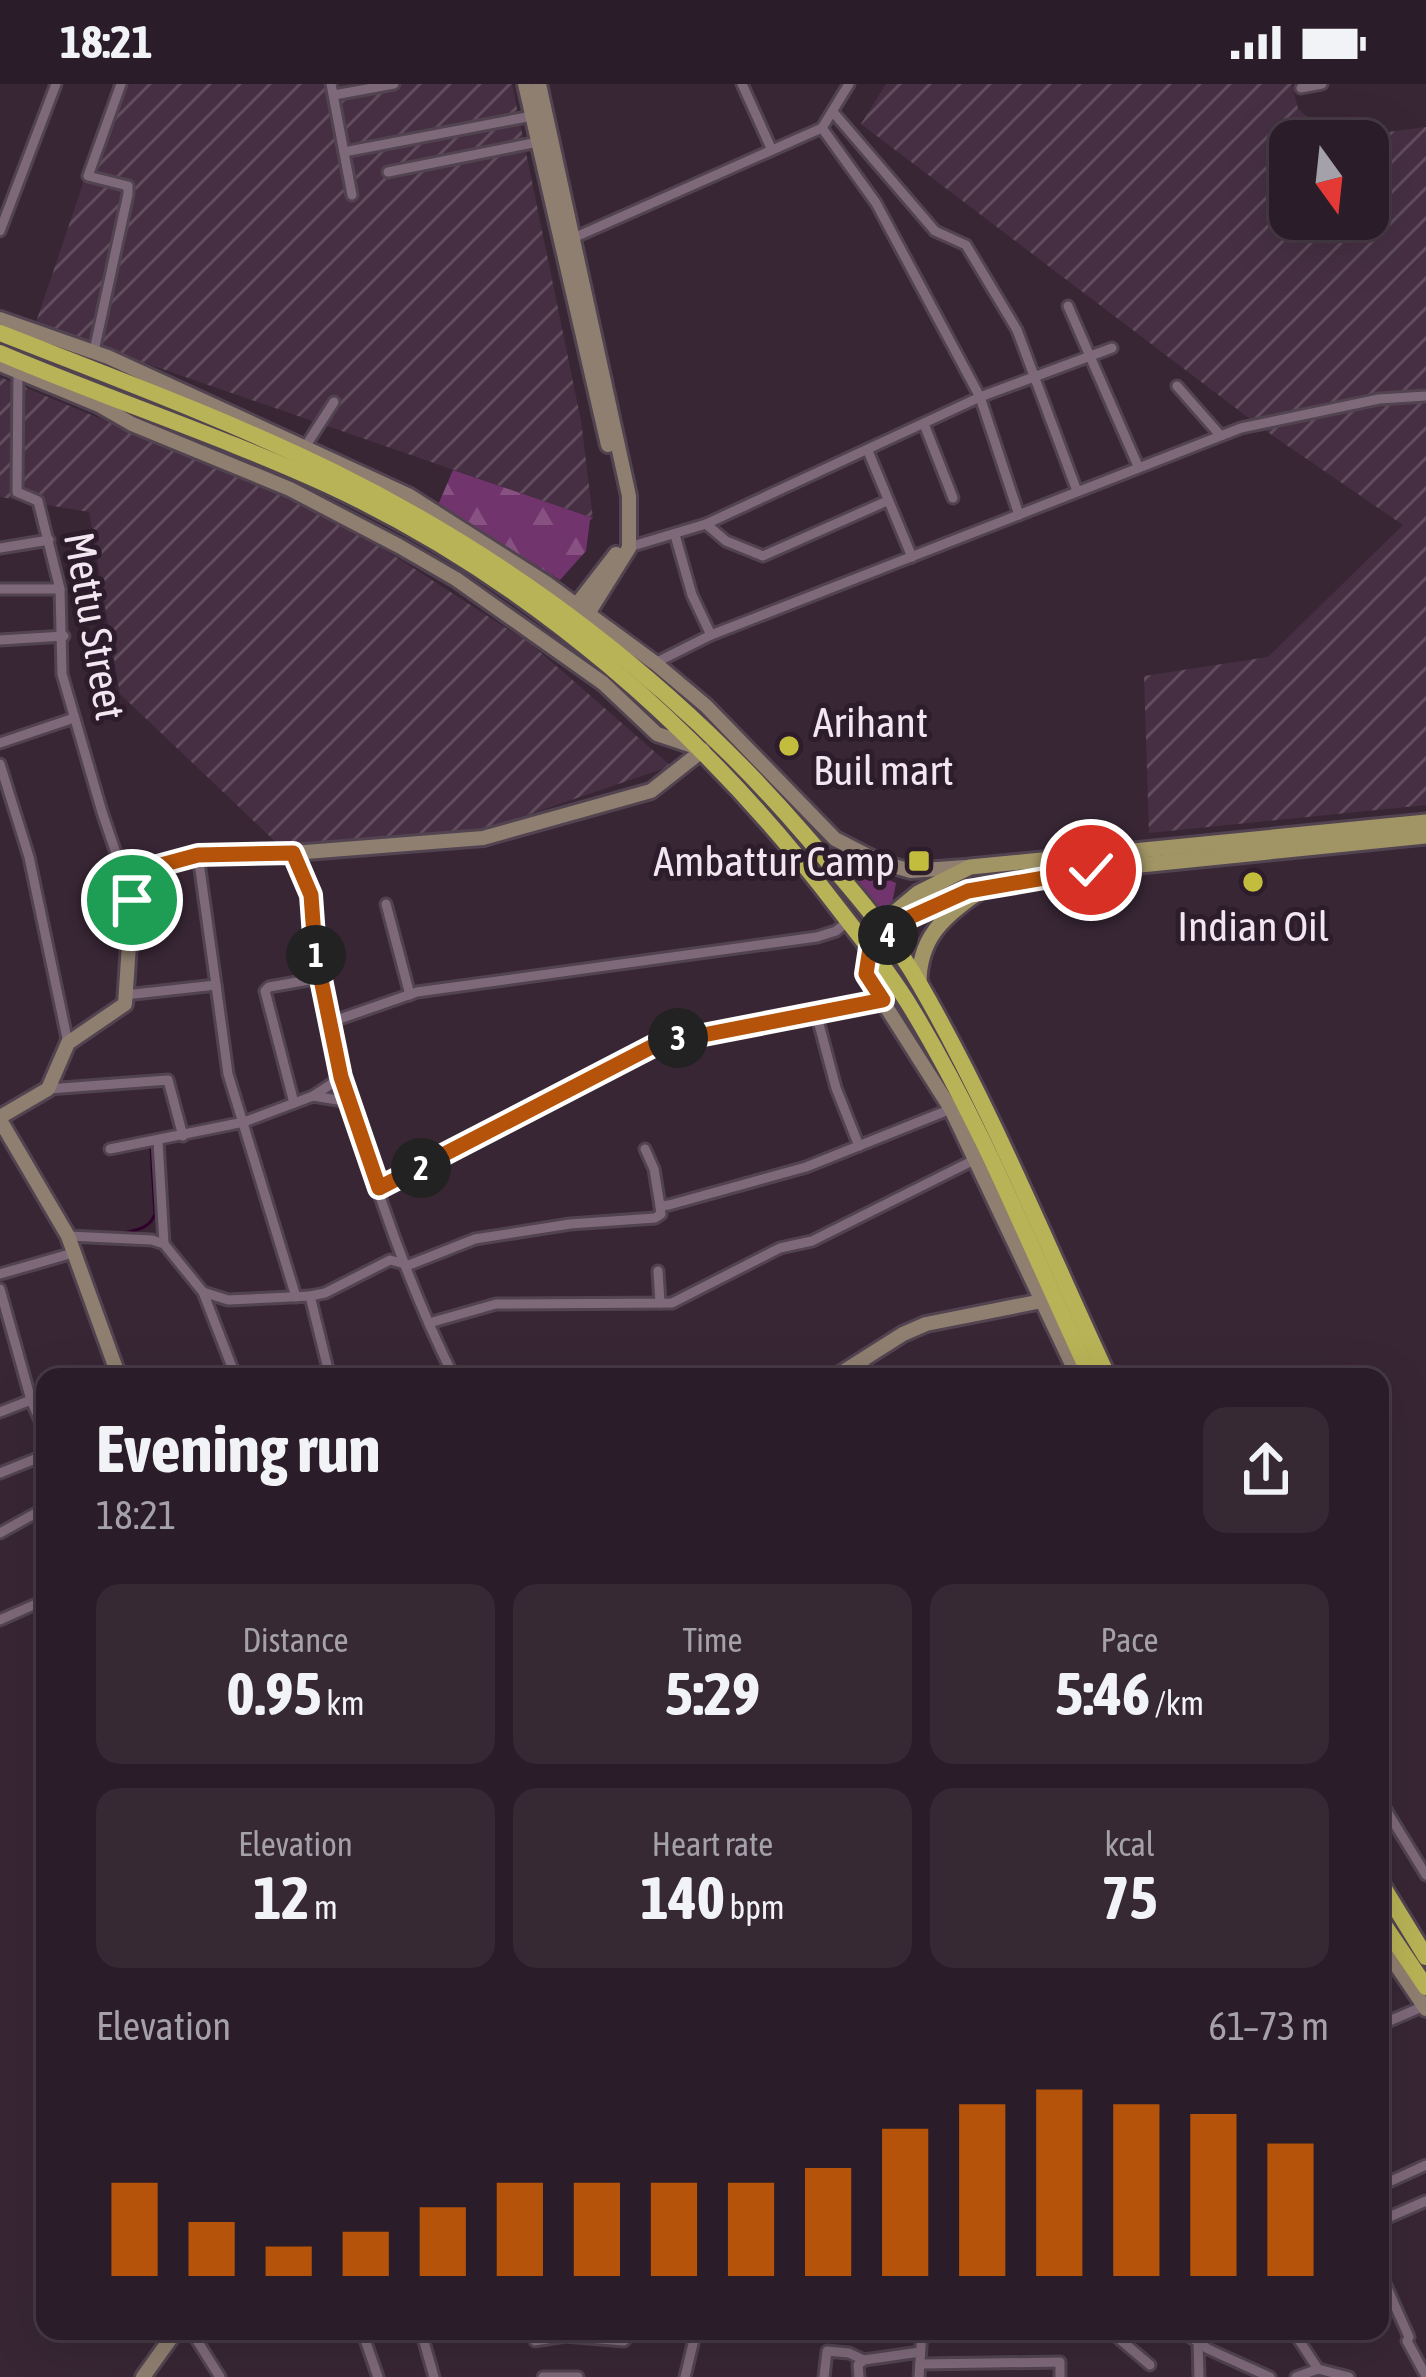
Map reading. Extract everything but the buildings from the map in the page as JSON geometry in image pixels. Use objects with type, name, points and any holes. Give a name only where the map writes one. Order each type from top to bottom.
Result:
[{"type":"highway","points":[[0,333],[331,470],[462,543],[574,620],[692,713],[754,776],[883,931],[919,983],[1104,1368]]},
{"type":"highway","points":[[8,362],[328,485],[574,620],[787,841],[911,1007],[950,1076],[1087,1368]]},
{"type":"highway","points":[[1389,1897],[1426,1957]]},
{"type":"highway","points":[[1389,1935],[1425,2001]]},
{"type":"main road","points":[[883,931],[918,893],[970,867],[1426,822]]},
{"type":"main road","points":[[866,943],[943,901],[990,888],[1091,870],[1426,836]]},
{"type":"main road","points":[[919,983],[920,961],[934,928],[990,888]]},
{"type":"street","points":[[0,231],[56,84]]},
{"type":"street","points":[[94,351],[128,186],[88,176],[121,84]]},
{"type":"street","points":[[352,195],[332,90],[394,84]]},
{"type":"street","points":[[525,84],[629,496],[625,549],[574,620]]},
{"type":"street","points":[[539,84],[566,242]]},
{"type":"street","points":[[742,84],[771,148]]},
{"type":"street","points":[[566,242],[822,128],[850,84]]},
{"type":"street","points":[[1301,88],[1322,84]]},
{"type":"street","points":[[833,112],[935,231],[966,245],[1017,330],[1076,491]]},
{"type":"street","points":[[344,152],[532,116]]},
{"type":"street","points":[[822,128],[876,203],[980,397],[1019,515]]},
{"type":"street","points":[[388,172],[538,142]]},
{"type":"street","points":[[1068,306],[1138,466]]},
{"type":"street","points":[[0,319],[94,351],[408,495],[574,620],[655,663],[706,706],[835,839],[910,871],[970,867]]},
{"type":"street","points":[[625,549],[706,524],[980,397],[1112,348]]},
{"type":"street","points":[[8,362],[132,424],[290,489],[399,546],[456,579],[603,683],[657,734],[703,750]]},
{"type":"street","name":"Mettu Street","points":[[8,362],[17,492],[37,499],[49,541],[60,589],[62,674],[132,900]]},
{"type":"street","points":[[1177,386],[1220,435]]},
{"type":"street","points":[[655,663],[710,635],[1220,435],[1379,399],[1426,396]]},
{"type":"street","points":[[305,447],[334,402]]},
{"type":"street","points":[[924,424],[952,498]]},
{"type":"street","points":[[868,452],[912,556]]},
{"type":"street","points":[[706,524],[726,541],[763,556],[887,501]]},
{"type":"street","points":[[675,535],[692,595],[710,635]]},
{"type":"street","points":[[0,548],[49,541]]},
{"type":"street","points":[[0,589],[60,589]]},
{"type":"street","points":[[0,640],[64,636]]},
{"type":"street","points":[[0,742],[74,718]]},
{"type":"street","points":[[68,1042],[125,1004],[132,900],[150,868],[198,855],[293,853],[483,838],[651,791],[703,750]]},
{"type":"street","points":[[0,764],[29,857],[68,1042],[48,1089]]},
{"type":"street","points":[[293,853],[311,895],[320,978],[341,1077],[404,1263],[450,1368]]},
{"type":"street","points":[[198,855],[228,1074],[296,1297]]},
{"type":"street","points":[[386,904],[410,994]]},
{"type":"street","points":[[328,1023],[410,994],[818,937],[848,921]]},
{"type":"street","points":[[866,943],[866,974],[951,1109],[1074,1368]]},
{"type":"street","points":[[294,1103],[265,991],[320,978]]},
{"type":"street","points":[[125,995],[216,985]]},
{"type":"street","points":[[379,1188],[657,1044],[883,1000]]},
{"type":"street","points":[[816,1013],[836,1088],[859,1147]]},
{"type":"street","points":[[110,1149],[244,1122],[313,1096],[341,1077]]},
{"type":"street","points":[[116,1368],[68,1236],[0,1118],[48,1089],[168,1080],[183,1136]]},
{"type":"street","points":[[313,1096],[350,1102]]},
{"type":"street","points":[[660,1206],[744,1186],[951,1109]]},
{"type":"street","points":[[158,1141],[164,1244]]},
{"type":"street","points":[[202,1292],[228,1300],[310,1296],[390,1260],[409,1265],[475,1239],[569,1224],[655,1218],[661,1214],[660,1206],[654,1169],[645,1149]]},
{"type":"street","points":[[428,1323],[496,1304],[660,1303],[684,1298],[712,1280],[780,1248],[812,1241],[976,1159]]},
{"type":"street","points":[[68,1236],[164,1244],[202,1292],[231,1368]]},
{"type":"street","points":[[0,1274],[74,1252]]},
{"type":"street","points":[[658,1270],[660,1303]]},
{"type":"street","points":[[0,1289],[36,1411]]},
{"type":"street","points":[[310,1296],[328,1368]]},
{"type":"street","points":[[848,1368],[926,1324],[1042,1301]]},
{"type":"street","points":[[862,1359],[866,1368]]},
{"type":"street","points":[[0,1412],[31,1400]]},
{"type":"street","points":[[0,1473],[36,1459]]},
{"type":"street","points":[[0,1533],[36,1513]]},
{"type":"street","points":[[0,1621],[36,1604]]},
{"type":"street","points":[[1389,1815],[1426,1875]]},
{"type":"street","points":[[1389,1953],[1425,2001],[1389,2020]]},
{"type":"street","points":[[1389,2182],[1426,2165]]},
{"type":"street","points":[[1389,2217],[1426,2200]]},
{"type":"street","points":[[1389,2292],[1426,2376]]},
{"type":"street","points":[[143,2377],[170,2340]]},
{"type":"street","points":[[197,2340],[220,2377]]},
{"type":"street","points":[[365,2340],[378,2377]]},
{"type":"street","points":[[423,2340],[430,2376]]},
{"type":"street","points":[[535,2341],[541,2340]]},
{"type":"street","points":[[685,2377],[694,2340]]},
{"type":"street","points":[[920,2377],[921,2340]]},
{"type":"street","points":[[1121,2340],[1150,2365]]},
{"type":"street","points":[[1195,2340],[1270,2377]]},
{"type":"street","points":[[1299,2340],[1318,2368]]},
{"type":"street","points":[[1198,2342],[1199,2377]]},
{"type":"street","points":[[824,2377],[827,2351],[858,2355],[863,2360]]},
{"type":"street","points":[[859,2377],[858,2365],[863,2360],[920,2358],[1060,2362],[1060,2377]]},
{"type":"street","points":[[1296,2377],[1318,2368],[1349,2377]]},
{"type":"street","points":[[543,2377],[578,2377]]},
{"type":"shaded area","points":[[117,84],[512,84],[581,421],[593,518],[35,325]]},
{"type":"shaded area","points":[[886,84],[1292,84],[1298,109],[1311,120],[1269,120],[1269,240],[1389,240],[1389,132],[1426,127],[1426,805],[1149,833],[1144,676],[1268,657],[1403,525],[1266,431],[861,124]]},
{"type":"shaded area","points":[[0,377],[328,513],[531,644],[671,766],[471,834],[279,845],[120,694],[89,512],[0,497]]},
{"type":"green space","points":[[453,470],[593,518],[586,551],[560,580],[438,505]]},
{"type":"green space","points":[[832,854],[896,883],[892,904],[879,910]]},
{"type":"waterway","points":[[124,1233],[146,1225],[155,1214],[151,1148]]},
{"type":"place","name":"Arihant Buil mart","points":[[789,746]]},
{"type":"place","name":"Ambattur Camp","points":[[919,861]]},
{"type":"place","name":"Indian Oil","points":[[1253,882]]},
{"type":"route","points":[[132,900],[150,868],[198,855],[293,853],[311,895],[315,950],[341,1077],[379,1188],[670,1039],[883,1000],[866,974],[870,948],[906,919],[968,891],[1091,870]]}]
